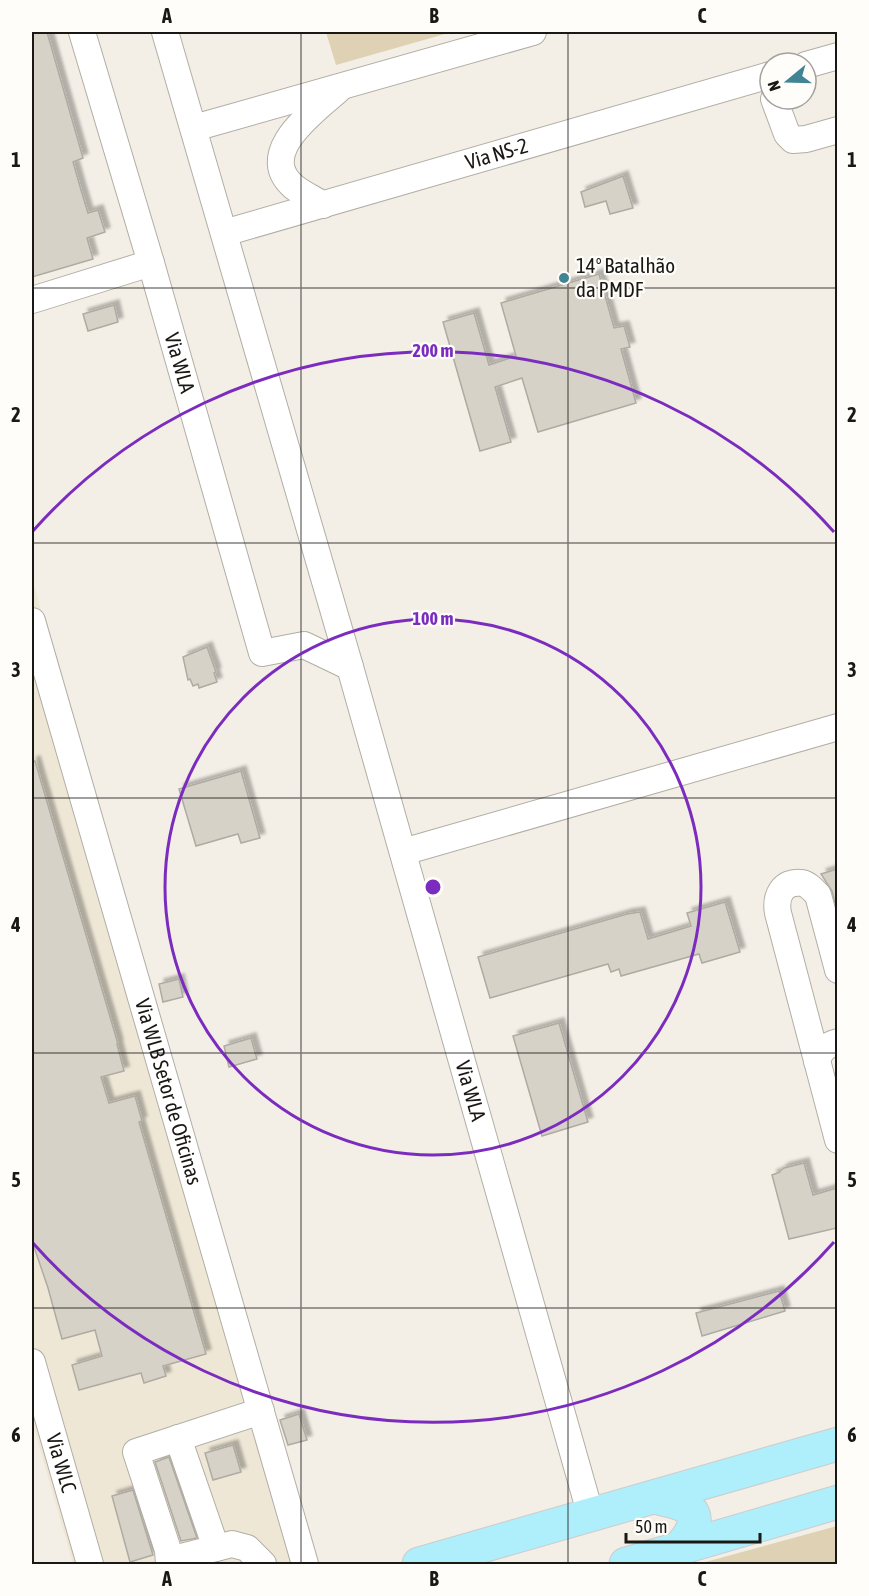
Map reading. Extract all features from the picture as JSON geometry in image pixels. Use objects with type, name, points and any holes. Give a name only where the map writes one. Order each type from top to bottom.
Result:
[{"type":"main road","points":[[419,1564],[837,1444]]},
{"type":"main road","points":[[720,1479],[709,1502],[713,1518],[721,1527],[739,1530]]},
{"type":"main road","points":[[654,1497],[679,1503],[688,1508],[694,1517],[694,1528],[689,1538],[678,1549]]},
{"type":"main road","points":[[626,1564],[837,1502]]},
{"type":"street","name":"Via WLA","points":[[82,32],[151,263],[262,653],[304,645]]},
{"type":"street","name":"Via WLA","points":[[165,32],[333,608],[591,1516]]},
{"type":"street","points":[[194,129],[532,32]]},
{"type":"street","points":[[818,62],[837,56]]},
{"type":"street","points":[[323,205],[289,182],[284,174],[281,156],[294,130],[343,86]]},
{"type":"street","name":"Via NS-2","points":[[224,233],[758,88]]},
{"type":"street","points":[[779,111],[787,134],[793,140],[806,139],[837,130]]},
{"type":"street","points":[[32,300],[151,263]]},
{"type":"street","points":[[333,608],[304,645],[350,668]]},
{"type":"street","name":"Via WLB Setor de Oficinas","points":[[32,621],[41,687],[261,1411],[305,1564]]},
{"type":"street","points":[[403,852],[837,727]]},
{"type":"street","points":[[837,970],[818,895],[802,883],[789,885],[779,891],[776,901],[837,1140]]},
{"type":"street","points":[[817,1061],[819,1053],[824,1048],[837,1042]]},
{"type":"street","name":"Via WLC","points":[[32,1362],[90,1564]]},
{"type":"street","points":[[261,1411],[136,1452],[168,1550],[169,1562],[216,1548],[239,1544],[247,1548],[263,1564]]},
{"type":"street","points":[[178,1438],[216,1548]]},
{"type":"shaded area","points":[[326,32],[452,32],[336,65]]},
{"type":"shaded area","points":[[32,579],[317,1564],[73,1564],[32,1421]]},
{"type":"shaded area","points":[[837,1526],[837,1564],[698,1564]]},
{"type":"building","points":[[32,32],[47,32],[83,158],[73,162],[81,190],[88,213],[98,210],[105,232],[87,238],[93,259],[32,277]]},
{"type":"building","points":[[623,176],[633,208],[610,214],[606,201],[585,207],[581,192]]},
{"type":"building","points":[[599,274],[614,328],[624,326],[630,347],[621,349],[636,403],[538,432],[522,378],[495,387],[511,442],[480,451],[443,322],[474,313],[489,365],[516,356],[501,303]]},
{"type":"building","points":[[114,305],[118,322],[88,331],[83,314]]},
{"type":"building","points":[[207,647],[217,682],[199,688],[198,684],[193,686],[190,679],[188,680],[183,657]]},
{"type":"building","points":[[35,761],[124,1071],[101,1077],[109,1103],[135,1096],[142,1121],[139,1122],[206,1354],[163,1366],[166,1376],[144,1383],[141,1373],[79,1390],[72,1365],[102,1356],[95,1330],[62,1339],[32,1241],[32,762]]},
{"type":"building","points":[[241,771],[260,838],[241,843],[238,834],[196,846],[179,789]]},
{"type":"building","points":[[837,869],[837,910],[832,891],[821,874]]},
{"type":"building","points":[[725,902],[740,952],[702,963],[699,954],[621,976],[619,969],[611,972],[608,964],[490,998],[478,957],[640,912],[648,939],[691,926],[687,913]]},
{"type":"building","points":[[179,979],[183,997],[163,1002],[159,984]]},
{"type":"building","points":[[559,1023],[588,1122],[542,1136],[513,1036]]},
{"type":"building","points":[[251,1038],[257,1059],[229,1067],[224,1046]]},
{"type":"building","points":[[804,1163],[813,1195],[837,1188],[837,1228],[789,1239],[772,1175],[784,1168]]},
{"type":"building","points":[[779,1291],[785,1311],[702,1336],[696,1313]]},
{"type":"building","points":[[299,1414],[307,1440],[288,1445],[280,1420]]},
{"type":"building","points":[[233,1445],[241,1472],[213,1480],[205,1453]]},
{"type":"building","points":[[169,1457],[197,1538],[181,1541],[155,1462]]},
{"type":"building","points":[[133,1490],[153,1555],[130,1562],[112,1496]]},
{"type":"place","name":"14º Batalhão da PMDF","points":[[564,278]]}]
